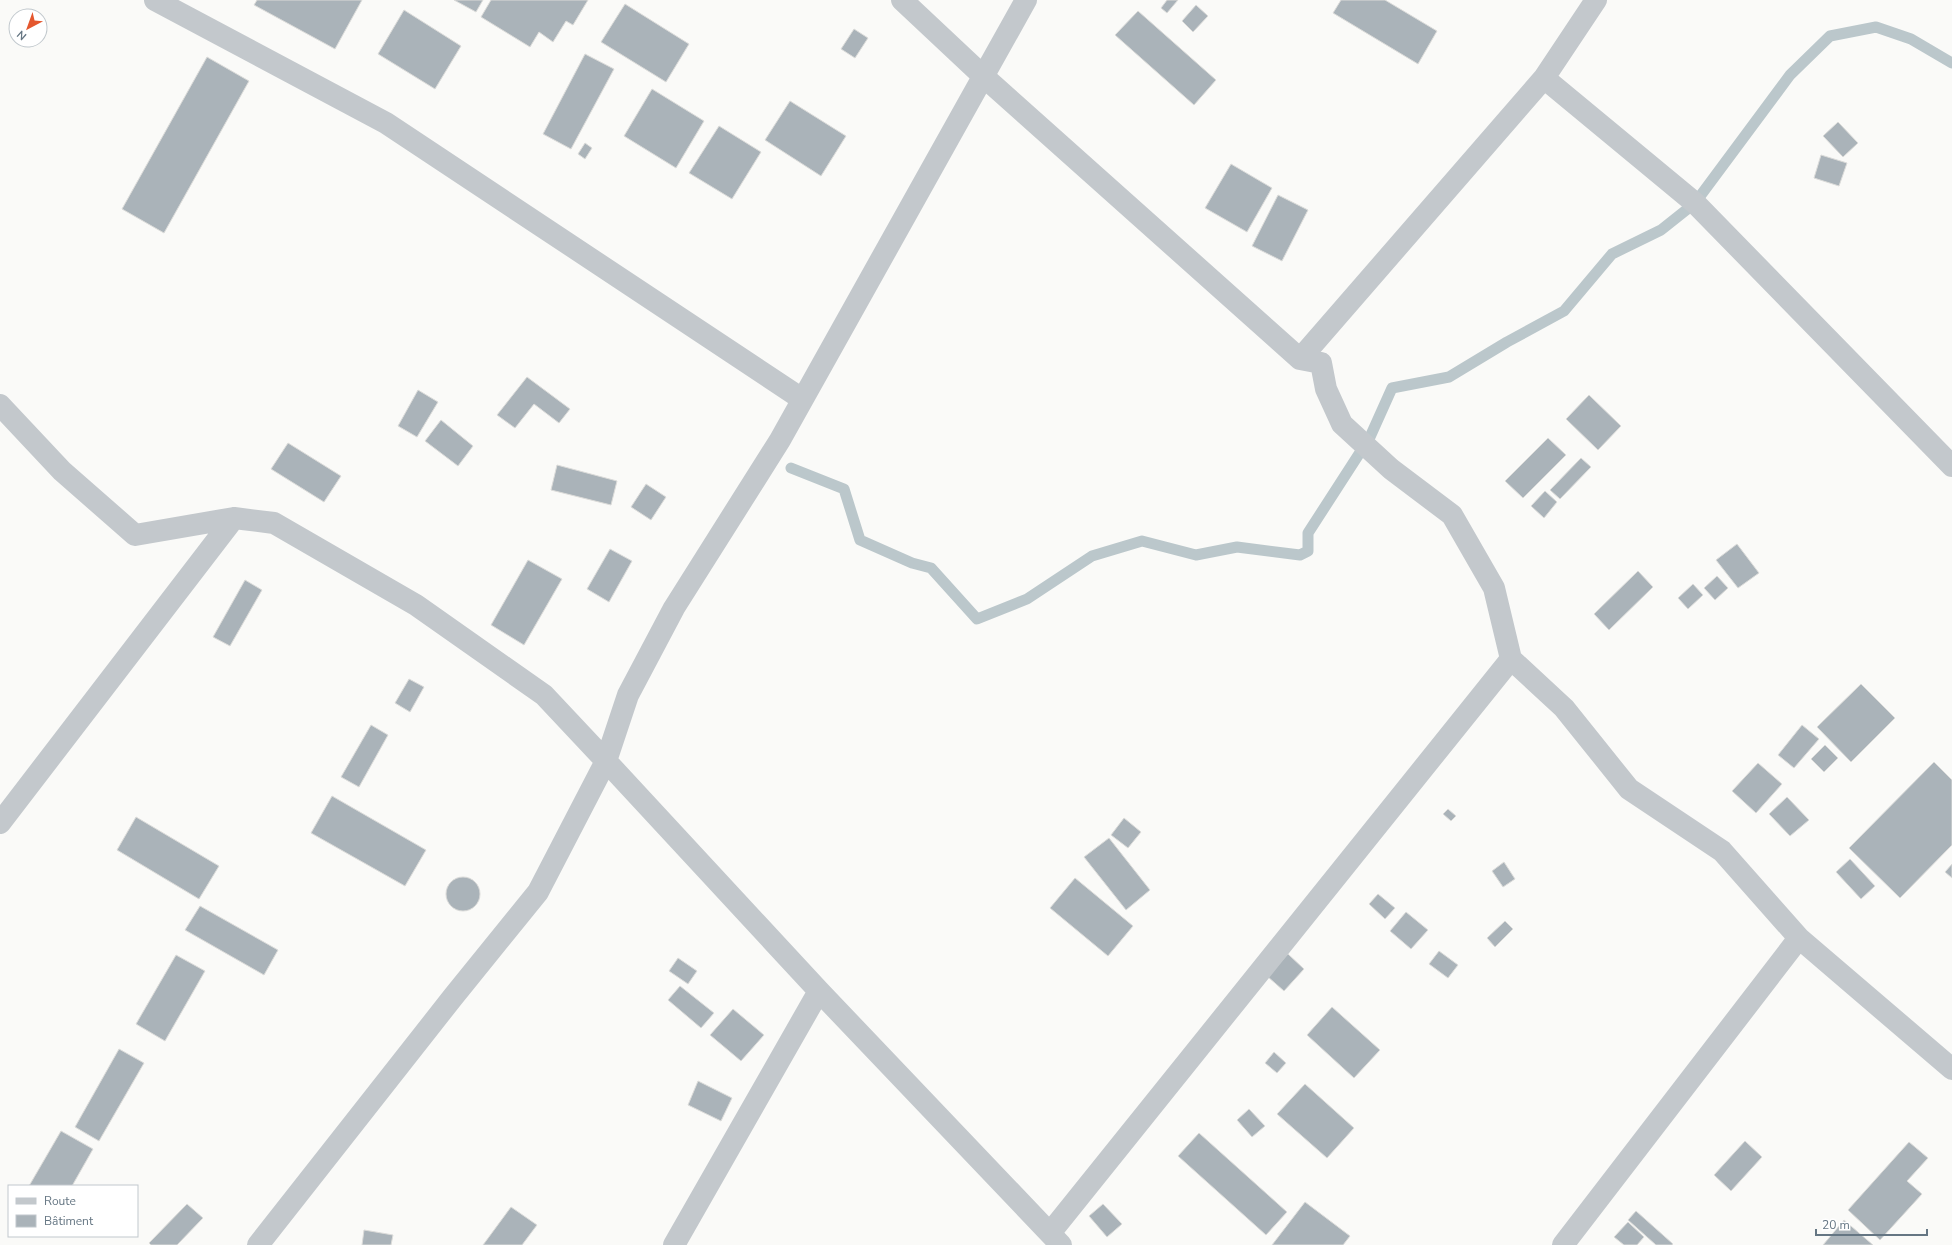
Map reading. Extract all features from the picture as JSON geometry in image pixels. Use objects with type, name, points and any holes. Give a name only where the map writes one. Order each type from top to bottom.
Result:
[{"type":"street","points":[[155,0],[386,123],[802,400]]},
{"type":"street","points":[[902,0],[983,76],[1300,359],[1322,363],[1326,389],[1342,424],[1391,468],[1452,515],[1494,588],[1512,659],[1564,708],[1629,789],[1722,851],[1799,938],[1952,1070]]},
{"type":"street","points":[[258,1245],[448,1003],[538,892],[606,762],[628,695],[674,608],[780,440],[1026,0]]},
{"type":"street","points":[[1300,359],[1544,78],[1596,0]]},
{"type":"street","points":[[1544,78],[1695,203],[1952,466]]},
{"type":"street","points":[[0,405],[62,471],[135,535],[234,518],[274,522],[416,604],[544,695],[819,990],[1056,1239],[1512,659]]},
{"type":"street","points":[[0,823],[234,518]]},
{"type":"street","points":[[1563,1245],[1799,938]]},
{"type":"street","points":[[674,1245],[819,990]]},
{"type":"building","points":[[257,0],[362,0],[335,49],[254,5]]},
{"type":"building","points":[[454,0],[483,0],[476,12]]},
{"type":"building","points":[[491,0],[588,0],[573,25],[566,21],[553,42],[539,32],[530,47],[481,17]]},
{"type":"building","points":[[1167,0],[1178,0],[1167,13],[1161,8]]},
{"type":"building","points":[[1341,0],[1385,0],[1437,31],[1418,64],[1333,13]]},
{"type":"building","points":[[625,4],[689,44],[666,82],[601,42]]},
{"type":"building","points":[[1196,5],[1208,16],[1193,32],[1182,21]]},
{"type":"building","points":[[404,10],[461,46],[435,89],[378,54]]},
{"type":"building","points":[[1138,11],[1216,80],[1194,105],[1115,35]]},
{"type":"building","points":[[854,29],[868,38],[855,58],[841,49]]},
{"type":"building","points":[[585,54],[614,69],[571,149],[543,134]]},
{"type":"building","points":[[207,57],[249,81],[164,233],[122,209]]},
{"type":"building","points":[[652,89],[704,121],[676,168],[624,136]]},
{"type":"building","points":[[790,101],[846,136],[821,176],[765,140]]},
{"type":"building","points":[[1838,122],[1858,143],[1843,157],[1823,136]]},
{"type":"building","points":[[719,126],[761,152],[732,199],[689,173]]},
{"type":"building","points":[[585,143],[592,148],[585,159],[578,154]]},
{"type":"building","points":[[1821,155],[1847,163],[1839,186],[1814,178]]},
{"type":"building","points":[[1231,164],[1272,188],[1247,232],[1205,208]]},
{"type":"building","points":[[1278,195],[1308,210],[1282,261],[1252,246]]},
{"type":"building","points":[[527,377],[570,409],[559,423],[534,404],[515,428],[497,415]]},
{"type":"building","points":[[418,390],[438,402],[417,437],[398,426]]},
{"type":"building","points":[[1589,395],[1621,426],[1598,450],[1566,419]]},
{"type":"building","points":[[441,420],[473,446],[458,466],[425,441]]},
{"type":"building","points":[[1548,438],[1566,455],[1523,498],[1505,481]]},
{"type":"building","points":[[288,443],[341,476],[324,502],[271,469]]},
{"type":"building","points":[[1581,458],[1591,467],[1560,499],[1550,490]]},
{"type":"building","points":[[557,465],[617,481],[611,505],[551,490]]},
{"type":"building","points":[[646,484],[666,497],[651,520],[631,507]]},
{"type":"building","points":[[1545,491],[1557,502],[1544,518],[1531,506]]},
{"type":"building","points":[[1737,544],[1759,573],[1738,588],[1716,560]]},
{"type":"building","points":[[610,549],[632,561],[609,602],[587,589]]},
{"type":"building","points":[[528,560],[562,579],[524,645],[491,625]]},
{"type":"building","points":[[1638,571],[1653,587],[1609,630],[1594,614]]},
{"type":"building","points":[[1717,576],[1728,588],[1715,600],[1704,588]]},
{"type":"building","points":[[245,580],[262,590],[230,646],[213,637]]},
{"type":"building","points":[[1693,584],[1703,595],[1688,609],[1678,598]]},
{"type":"building","points":[[409,679],[424,687],[410,712],[395,703]]},
{"type":"building","points":[[1861,684],[1895,718],[1851,762],[1817,727]]},
{"type":"building","points":[[371,725],[388,735],[359,787],[341,777]]},
{"type":"building","points":[[1802,725],[1819,739],[1794,768],[1778,755]]},
{"type":"building","points":[[1825,745],[1838,758],[1824,772],[1811,759]]},
{"type":"building","points":[[1934,762],[1952,780],[1952,845],[1900,898],[1849,848]]},
{"type":"building","points":[[1758,763],[1782,784],[1756,813],[1732,791]]},
{"type":"building","points":[[332,796],[426,850],[405,886],[311,833]]},
{"type":"building","points":[[1787,797],[1809,820],[1790,836],[1769,814]]},
{"type":"building","points":[[1448,809],[1456,816],[1451,821],[1443,814]]},
{"type":"building","points":[[136,817],[219,866],[199,899],[117,850]]},
{"type":"building","points":[[1124,818],[1141,832],[1128,848],[1111,835]]},
{"type":"building","points":[[1109,838],[1150,890],[1126,910],[1084,857]]},
{"type":"building","points":[[1850,859],[1875,886],[1861,899],[1836,872]]},
{"type":"building","points":[[1504,862],[1515,879],[1503,887],[1492,871]]},
{"type":"building","points":[[1952,864],[1952,878],[1945,872]]},
{"type":"building","points":[[466,877],[473,879],[478,884],[480,894],[478,904],[473,909],[460,911],[453,909],[448,904],[446,891],[448,884],[453,879]]},
{"type":"building","points":[[1075,878],[1133,926],[1108,956],[1050,908]]},
{"type":"building","points":[[1378,894],[1395,908],[1385,919],[1369,904]]},
{"type":"building","points":[[200,906],[278,950],[264,975],[185,930]]},
{"type":"building","points":[[1406,912],[1428,930],[1411,949],[1390,931]]},
{"type":"building","points":[[1505,921],[1513,929],[1495,947],[1487,938]]},
{"type":"building","points":[[1439,951],[1458,965],[1448,978],[1429,964]]},
{"type":"building","points":[[1288,954],[1304,969],[1284,991],[1267,976]]},
{"type":"building","points":[[176,955],[205,971],[165,1041],[136,1024]]},
{"type":"building","points":[[678,958],[697,971],[688,984],[669,971]]},
{"type":"building","points":[[680,986],[714,1013],[701,1028],[668,1000]]},
{"type":"building","points":[[1332,1007],[1380,1050],[1354,1078],[1307,1035]]},
{"type":"building","points":[[733,1009],[764,1035],[741,1061],[710,1035]]},
{"type":"building","points":[[119,1049],[144,1063],[99,1141],[75,1127]]},
{"type":"building","points":[[1274,1052],[1286,1063],[1277,1073],[1265,1063]]},
{"type":"building","points":[[698,1081],[732,1098],[721,1121],[688,1105]]},
{"type":"building","points":[[1305,1084],[1354,1128],[1327,1158],[1277,1114]]},
{"type":"building","points":[[1249,1109],[1265,1126],[1252,1137],[1237,1120]]},
{"type":"building","points":[[61,1131],[93,1149],[73,1185],[30,1185]]},
{"type":"building","points":[[1199,1133],[1287,1212],[1266,1235],[1178,1156]]},
{"type":"building","points":[[1745,1141],[1762,1157],[1731,1191],[1714,1175]]},
{"type":"building","points":[[1909,1142],[1928,1158],[1907,1181],[1922,1194],[1880,1240],[1848,1210]]},
{"type":"building","points":[[1305,1202],[1350,1236],[1343,1245],[1272,1245]]},
{"type":"building","points":[[187,1204],[203,1218],[177,1245],[151,1245],[149,1243]]},
{"type":"building","points":[[1103,1204],[1122,1224],[1107,1237],[1089,1216]]},
{"type":"building","points":[[511,1207],[537,1225],[522,1245],[483,1245]]},
{"type":"building","points":[[1636,1211],[1673,1244],[1656,1245],[1628,1220]]},
{"type":"building","points":[[1844,1220],[1873,1245],[1823,1245]]},
{"type":"building","points":[[1628,1222],[1644,1237],[1637,1245],[1624,1245],[1614,1237]]},
{"type":"building","points":[[364,1230],[393,1235],[391,1245],[362,1245]]},
{"type":"waterway","points":[[791,468],[844,489],[860,540],[912,563],[931,568],[977,619],[1027,599],[1092,556],[1142,541],[1196,555],[1237,547],[1300,555],[1308,551],[1308,533],[1370,437],[1392,388],[1449,377],[1507,342],[1564,311],[1612,254],[1661,230],[1695,203],[1790,75],[1830,36],[1876,27],[1911,39],[1952,63]]}]
